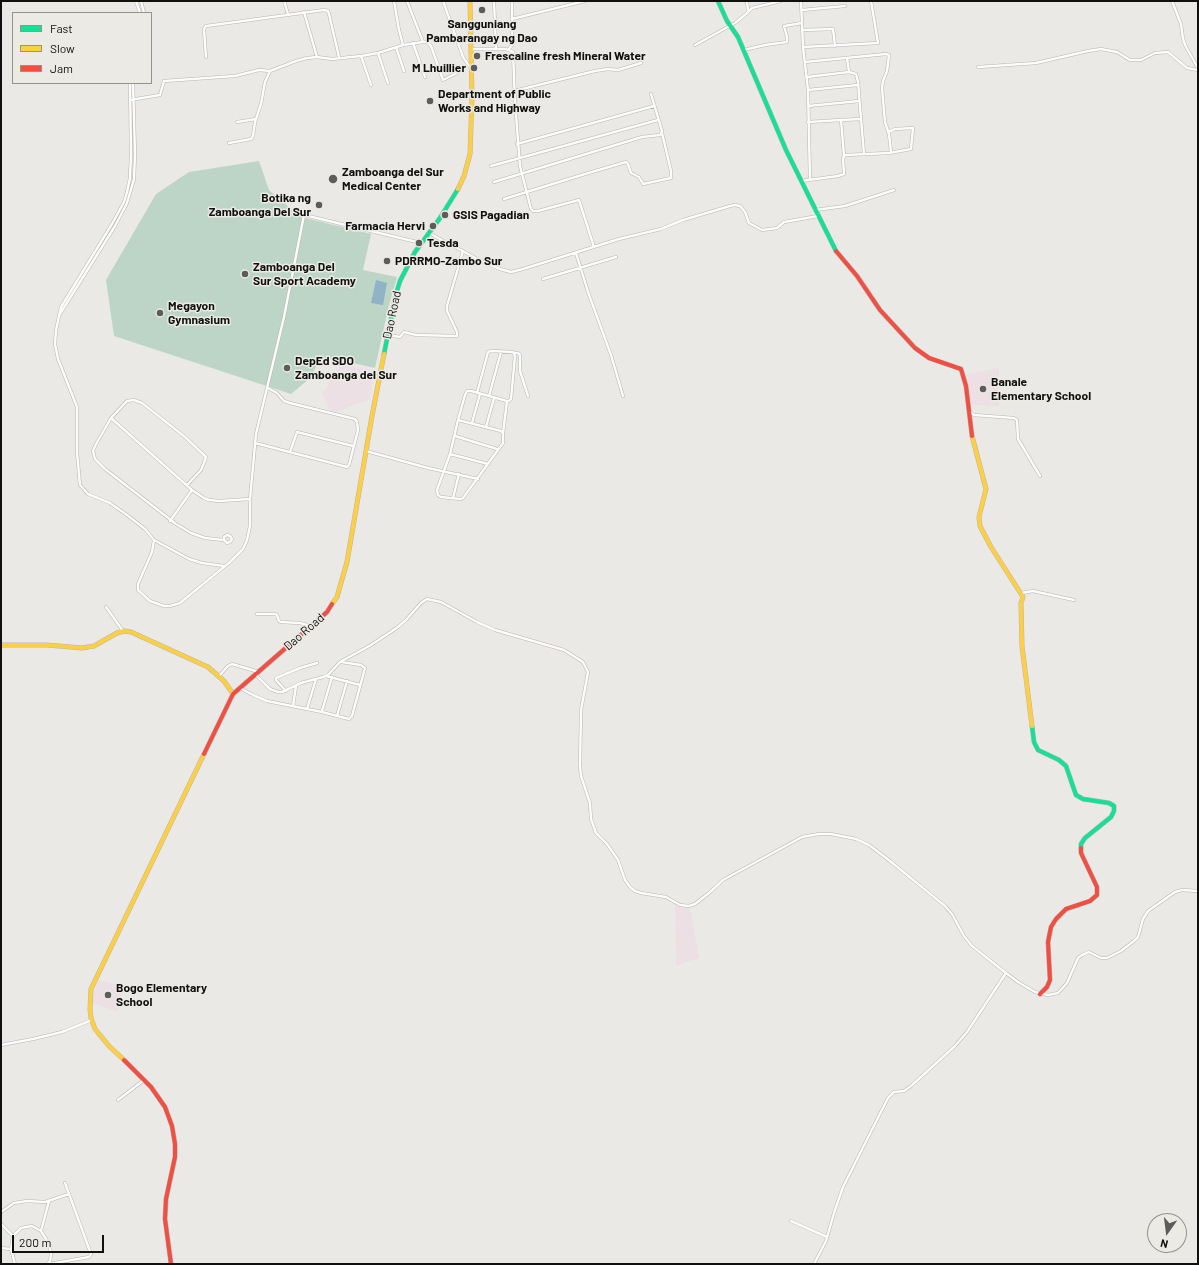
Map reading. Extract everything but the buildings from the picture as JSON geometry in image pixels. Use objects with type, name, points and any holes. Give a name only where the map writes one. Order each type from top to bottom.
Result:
[{"type":"street","points":[[136,1],[140,12]]},
{"type":"street","points":[[141,1],[144,12]]},
{"type":"street","points":[[284,1],[288,14]]},
{"type":"street","points":[[394,1],[399,30],[404,45]]},
{"type":"street","points":[[407,1],[423,42]]},
{"type":"street","points":[[443,1],[463,57],[472,68]]},
{"type":"street","name":"Dao Road","points":[[92,1020],[90,1009],[92,989],[150,865],[190,785],[214,731],[234,694],[312,626],[334,604],[341,588],[396,294],[400,281],[421,243],[447,208],[460,185],[469,158],[472,68],[470,1]]},
{"type":"street","points":[[494,1],[496,49]]},
{"type":"street","points":[[510,50],[512,45],[512,1]]},
{"type":"street","points":[[512,20],[585,1]]},
{"type":"street","points":[[718,1],[738,37],[801,181],[835,250],[857,276],[868,294],[893,326],[915,348],[929,358],[961,369],[966,386],[970,430],[986,489],[979,517],[980,526],[991,547],[1021,593],[1022,597],[1022,646],[1034,742],[1038,750],[1059,760],[1066,766],[1076,795],[1084,799],[1113,804],[1115,809],[1111,817],[1085,838],[1081,844],[1081,853],[1097,887],[1097,895],[1090,901],[1066,909],[1056,919],[1051,927],[1048,949],[1050,980],[1046,988],[1040,994]]},
{"type":"street","points":[[747,1],[748,12]]},
{"type":"street","points":[[695,45],[744,17],[752,8],[781,1]]},
{"type":"street","points":[[801,1],[803,47],[808,90],[810,180]]},
{"type":"street","points":[[803,47],[878,43],[871,1]]},
{"type":"street","points":[[1172,1],[1181,24],[1183,39],[1186,47],[1198,69]]},
{"type":"street","points":[[802,10],[845,6]]},
{"type":"street","points":[[206,57],[204,29],[206,26],[324,10],[328,11],[339,57]]},
{"type":"street","points":[[304,12],[317,57]]},
{"type":"street","points":[[743,50],[787,42],[784,26],[802,23]]},
{"type":"street","points":[[802,30],[833,29],[835,46]]},
{"type":"street","points":[[132,100],[160,95],[164,81],[235,76],[259,70],[270,71],[296,61],[317,57],[330,59],[361,56],[378,53],[404,45],[423,42],[427,42],[431,46],[443,80],[457,73]]},
{"type":"street","points":[[413,43],[425,77]]},
{"type":"street","points":[[396,47],[404,71]]},
{"type":"street","points":[[471,49],[510,50]]},
{"type":"street","points":[[978,67],[1036,63],[1102,49],[1117,52],[1130,60],[1141,60],[1155,53],[1168,52],[1187,68],[1198,69]]},
{"type":"street","points":[[510,50],[513,54],[517,144],[521,173],[531,209],[538,212],[580,200],[594,247]]},
{"type":"street","points":[[378,53],[388,83]]},
{"type":"street","points":[[805,62],[886,54],[889,56],[887,71],[882,88],[884,112],[891,152]]},
{"type":"street","points":[[361,56],[371,85]]},
{"type":"street","points":[[847,58],[849,72]]},
{"type":"street","points":[[514,91],[595,71],[608,69],[618,70],[641,63]]},
{"type":"street","points":[[229,143],[246,140],[254,136],[256,119],[261,104],[265,82],[270,71]]},
{"type":"street","points":[[807,77],[849,72],[856,74],[864,154]]},
{"type":"street","points":[[130,84],[132,100]]},
{"type":"street","points":[[133,84],[130,172],[124,202],[105,236],[61,307],[56,330],[55,344],[58,359],[77,407],[77,452],[80,485],[88,494],[110,503],[127,515],[145,529],[154,540],[189,559],[202,563],[225,566]]},
{"type":"street","points":[[808,90],[858,85]]},
{"type":"street","points":[[504,199],[526,191],[626,162],[631,173],[639,177],[643,184],[670,178],[671,171],[651,94]]},
{"type":"street","points":[[808,106],[859,101]]},
{"type":"street","points":[[517,144],[654,106]]},
{"type":"street","points":[[808,122],[861,118]]},
{"type":"street","points":[[237,122],[256,119]]},
{"type":"street","points":[[491,166],[658,120]]},
{"type":"street","points":[[801,181],[844,174],[841,120]]},
{"type":"street","points":[[844,156],[911,149],[914,129],[912,127],[888,132]]},
{"type":"street","points":[[494,182],[603,150],[642,136],[660,135],[662,133]]},
{"type":"street","points":[[815,210],[845,206],[894,190]]},
{"type":"street","points":[[429,233],[462,251],[500,269],[511,272],[618,239],[662,229],[683,220],[735,205],[743,209],[749,223],[762,230],[776,228],[784,222],[818,216]]},
{"type":"street","points":[[154,540],[152,552],[141,574],[138,590],[144,597],[157,604],[170,606],[180,603],[225,566],[239,554],[247,540],[250,526],[250,499],[255,443],[259,420],[284,317],[304,215],[421,243]]},
{"type":"street","points":[[388,335],[400,337],[404,332],[416,335],[457,336],[457,332],[447,311],[447,306],[462,251]]},
{"type":"street","points":[[576,253],[611,355],[623,396]]},
{"type":"street","points":[[543,279],[616,257]]},
{"type":"street","points":[[472,423],[488,352],[518,353],[520,355],[520,371],[528,396]]},
{"type":"street","points":[[490,396],[501,352]]},
{"type":"street","points":[[507,401],[470,391],[466,392],[450,454],[437,490],[438,495],[441,497],[462,499],[478,479],[497,449],[502,446],[507,401],[511,399],[514,353]]},
{"type":"street","points":[[255,443],[347,467],[349,465],[358,430],[358,422],[355,419],[284,401],[277,393],[268,388]]},
{"type":"street","points":[[486,427],[494,398]]},
{"type":"street","points":[[187,485],[203,466],[206,457],[142,403],[134,400],[127,401],[111,418],[94,448],[93,454],[95,459],[105,469],[170,521],[197,535],[224,540]]},
{"type":"street","points":[[969,411],[974,415],[1014,418],[1017,420],[1020,444],[1040,476]]},
{"type":"street","points":[[111,418],[192,490],[204,498],[214,501],[250,499]]},
{"type":"street","points":[[458,420],[503,433]]},
{"type":"street","points":[[290,452],[297,432],[353,446]]},
{"type":"street","points":[[455,436],[497,449]]},
{"type":"street","points":[[366,451],[428,468],[478,479]]},
{"type":"street","points":[[450,454],[488,464]]},
{"type":"street","points":[[453,498],[459,474]]},
{"type":"street","points":[[170,521],[192,490]]},
{"type":"street","points":[[1021,593],[1033,590],[1074,600]]},
{"type":"street","points":[[218,676],[232,664],[258,674],[274,691],[286,691],[326,676],[340,662],[371,645],[398,627],[423,601],[433,599],[441,602],[495,630],[564,650],[584,662],[588,672],[581,710],[581,776],[590,802],[591,819],[596,833],[607,844],[618,860],[625,880],[630,887],[641,893],[666,896],[680,905],[689,906],[695,904],[723,880],[802,837],[819,834],[852,838],[863,842],[890,861],[945,906],[952,914],[964,936],[972,946],[987,959],[1027,988],[1040,994],[1048,995],[1058,993],[1067,983],[1078,958],[1082,955],[1089,952],[1106,959],[1134,942],[1141,932],[1145,914],[1167,897],[1182,890],[1198,891]]},
{"type":"street","points":[[106,607],[124,632]]},
{"type":"street","points":[[257,614],[275,614],[278,615],[281,622],[303,623],[312,626]]},
{"type":"street","points":[[1,646],[47,645],[82,648],[94,646],[109,636],[124,632],[140,635],[208,667],[234,694]]},
{"type":"street","points":[[240,688],[259,698],[347,719],[351,718],[364,667],[340,662]]},
{"type":"street","points":[[286,691],[276,680],[276,678],[317,663]]},
{"type":"street","points":[[326,676],[360,685]]},
{"type":"street","points":[[322,712],[332,678]]},
{"type":"street","points":[[307,709],[316,679]]},
{"type":"street","points":[[337,716],[347,681]]},
{"type":"street","points":[[293,706],[296,686]]},
{"type":"street","points":[[814,1264],[827,1237],[843,1188],[888,1098],[894,1092],[904,1091],[911,1086],[955,1046],[967,1032],[1006,973]]},
{"type":"street","points":[[1,1044],[33,1039],[62,1032],[92,1020],[95,1029],[109,1046],[144,1079],[156,1093],[172,1126],[175,1144],[174,1165],[165,1206],[165,1224],[171,1264]]},
{"type":"street","points":[[118,1100],[144,1079]]},
{"type":"street","points":[[48,1264],[89,1257],[91,1254],[65,1183]]},
{"type":"street","points":[[1,1212],[14,1203],[45,1202],[69,1194]]},
{"type":"street","points":[[41,1231],[50,1200]]},
{"type":"street","points":[[791,1221],[827,1237]]},
{"type":"street","points":[[1,1224],[13,1236]]},
{"type":"street","points":[[15,1264],[11,1249],[13,1236],[18,1230],[26,1226],[32,1226],[41,1231],[49,1244],[51,1254],[48,1264]]},
{"type":"street","points":[[1,1248],[11,1249]]},
{"type":"shaded area","points":[[341,364],[375,370],[370,399],[331,414],[322,394]]},
{"type":"shaded area","name":"Banale Elementary School","points":[[999,368],[999,406],[970,405],[965,374]]},
{"type":"shaded area","points":[[675,905],[690,908],[699,958],[676,966]]},
{"type":"shaded area","name":"Bogo Elementary School","points":[[98,980],[123,987],[118,1012],[91,1003]]},
{"type":"green space","name":"Zamboanga Del Sur Sport Academy","points":[[259,161],[269,190],[301,217],[371,234],[363,270],[397,277],[375,368],[330,358],[321,358],[309,379],[291,394],[114,336],[106,280],[156,194],[189,172]]},
{"type":"water","points":[[376,280],[387,283],[383,305],[371,303]]},
{"type":"traffic: fast","points":[[718,1],[727,21],[738,37],[786,150],[836,251]]},
{"type":"traffic: fast","points":[[384,354],[400,281],[415,252],[440,218],[458,189]]},
{"type":"traffic: fast","points":[[1032,726],[1034,742],[1038,750],[1059,760],[1066,766],[1076,795],[1083,799],[1109,803],[1114,806],[1114,811],[1111,817],[1085,838],[1081,844],[1081,848]]},
{"type":"traffic: slow","points":[[458,189],[464,176],[470,154],[472,97],[470,1]]},
{"type":"traffic: slow","points":[[332,604],[337,597],[347,562],[384,354]]},
{"type":"traffic: slow","points":[[972,436],[986,489],[979,517],[980,526],[991,547],[1023,597],[1021,603],[1022,646],[1032,726]]},
{"type":"traffic: slow","points":[[1,645],[47,645],[82,648],[94,646],[117,633],[124,631],[131,632],[208,667],[224,681],[233,694]]},
{"type":"traffic: slow","points":[[124,1060],[109,1046],[95,1029],[91,1018],[90,1009],[91,989],[204,754]]},
{"type":"traffic: jam","points":[[836,251],[857,276],[880,310],[915,348],[929,358],[961,369],[966,386],[972,436]]},
{"type":"traffic: jam","points":[[204,754],[233,694],[327,612],[332,604]]},
{"type":"traffic: jam","points":[[1040,994],[1047,987],[1050,980],[1048,942],[1051,927],[1056,919],[1066,909],[1090,901],[1097,895],[1097,887],[1081,853],[1081,848]]},
{"type":"traffic: jam","points":[[124,1060],[151,1087],[165,1107],[172,1126],[175,1144],[175,1157],[166,1199],[165,1219],[171,1264]]},
{"type":"place","name":"Sangguniang Pambarangay ng Dao","points":[[482,10]]},
{"type":"place","name":"Frescaline fresh Mineral Water","points":[[477,56]]},
{"type":"place","name":"M Lhuillier","points":[[474,68]]},
{"type":"place","name":"Department of Public Works and Highway","points":[[430,101]]},
{"type":"place","name":"Zamboanga del Sur Medical Center","points":[[333,179]]},
{"type":"place","name":"Botika ng Zamboanga Del Sur","points":[[319,205]]},
{"type":"place","name":"GSIS Pagadian","points":[[445,215]]},
{"type":"place","name":"Farmacia Hervi","points":[[433,226]]},
{"type":"place","name":"Tesda","points":[[419,243]]},
{"type":"place","name":"PDRRMO-Zambo Sur","points":[[387,261]]},
{"type":"place","name":"Zamboanga Del Sur Sport Academy","points":[[245,274]]},
{"type":"place","name":"Megayon Gymnasium","points":[[160,313]]},
{"type":"place","name":"DepEd SDO Zamboanga del Sur","points":[[287,368]]},
{"type":"place","name":"Banale Elementary School","points":[[983,389]]},
{"type":"place","name":"Bogo Elementary School","points":[[108,995]]}]
